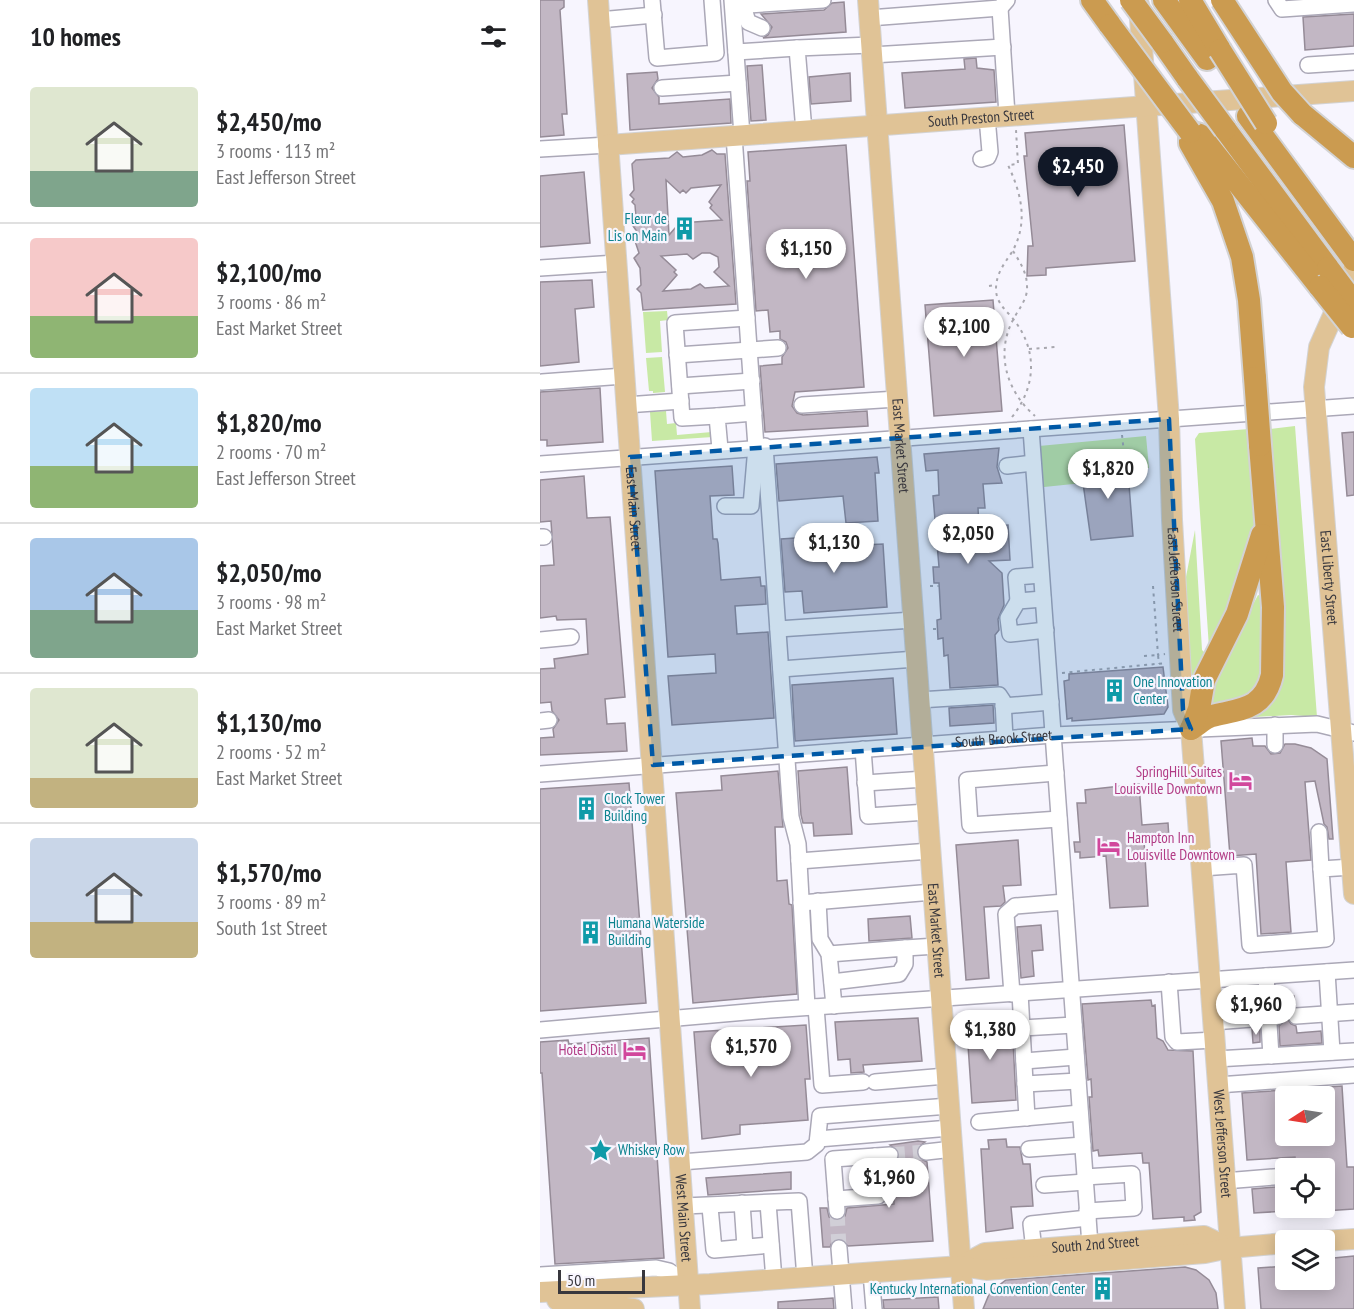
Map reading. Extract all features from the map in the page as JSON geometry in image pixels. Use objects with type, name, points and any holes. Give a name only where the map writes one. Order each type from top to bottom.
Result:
[{"type":"highway","points":[[1092,0],[1190,132],[1200,135],[1324,277],[1354,303]]},
{"type":"highway","points":[[1131,0],[1225,129],[1324,277],[1353,328]]},
{"type":"highway","points":[[1222,0],[1282,92],[1302,114],[1354,157]]},
{"type":"highway","points":[[1175,2],[1214,55],[1291,172],[1354,260]]},
{"type":"highway","points":[[1190,132],[1190,143],[1214,181],[1239,248],[1249,300],[1264,525],[1269,548],[1274,659],[1270,684],[1261,698],[1250,706],[1232,713],[1211,716],[1191,729]]},
{"type":"highway","points":[[1191,729],[1199,709],[1204,680],[1237,614],[1264,525]]},
{"type":"main road","name":"East Jefferson Street","points":[[1139,0],[1169,419],[1172,520],[1184,710],[1191,729],[1210,979]]},
{"type":"main road","name":"East Market Street","points":[[869,9],[964,1309]]},
{"type":"main road","name":"East Main Street","points":[[598,10],[670,1018]]},
{"type":"main road","name":"South Preston Street","points":[[608,145],[1354,91]]},
{"type":"main road","name":"East Liberty Street","points":[[1354,268],[1318,347],[1314,370],[1315,408],[1348,732],[1354,894]]},
{"type":"main road","name":"West Jefferson Street","points":[[1210,979],[1235,1309]]},
{"type":"main road","name":"West Main Street","points":[[670,1018],[690,1309]]},
{"type":"main road","name":"South 2nd Street","points":[[961,1266],[985,1253],[1204,1236],[1229,1248]]},
{"type":"main road","points":[[1335,1240],[1354,1239]]},
{"type":"main road","name":"South 2nd Street","points":[[540,1294],[961,1266],[986,1270],[1205,1253],[1229,1248],[1275,1244]]},
{"type":"main road","points":[[540,1294],[565,1302],[634,1309]]},
{"type":"street","points":[[598,10],[653,8],[657,58],[716,53],[712,0]]},
{"type":"street","points":[[736,4],[823,0]]},
{"type":"street","points":[[901,0],[911,15]]},
{"type":"street","points":[[1276,0],[1282,9],[1354,4]]},
{"type":"street","points":[[736,4],[748,22],[762,28]]},
{"type":"street","points":[[736,4],[738,135],[754,413],[761,446],[782,669],[791,817],[798,844],[801,903],[822,1085],[946,1076]]},
{"type":"street","points":[[869,9],[911,15],[1004,4],[1003,47],[1011,115]]},
{"type":"street","points":[[736,52],[797,48],[871,50],[1003,47]]},
{"type":"street","points":[[797,48],[804,131]]},
{"type":"street","points":[[1308,65],[1354,62]]},
{"type":"street","points":[[662,88],[738,83]]},
{"type":"street","points":[[981,159],[988,157],[990,152],[987,117]]},
{"type":"street","points":[[540,149],[608,145]]},
{"type":"street","points":[[540,268],[616,263]]},
{"type":"street","points":[[747,318],[675,323],[677,355],[682,418],[754,413]]},
{"type":"street","points":[[677,355],[778,348]]},
{"type":"street","points":[[542,382],[624,376]]},
{"type":"street","points":[[626,405],[752,381]]},
{"type":"street","points":[[802,405],[897,399]]},
{"type":"street","points":[[540,464],[761,446],[1049,428],[1354,405]]},
{"type":"street","points":[[717,416],[720,449]]},
{"type":"street","points":[[1031,429],[1090,1245]]},
{"type":"street","points":[[725,506],[750,506],[761,446]]},
{"type":"street","points":[[1007,465],[1034,463]]},
{"type":"street","points":[[1041,575],[1016,577],[1018,601],[1008,618],[1010,634],[1046,630]]},
{"type":"street","points":[[1018,601],[1043,599]]},
{"type":"street","points":[[778,629],[913,620]]},
{"type":"street","points":[[540,640],[571,637]]},
{"type":"street","points":[[782,669],[916,659]]},
{"type":"street","points":[[919,700],[1002,696],[1005,739]]},
{"type":"street","points":[[1003,706],[1051,702]]},
{"type":"street","name":"South Brook Street","points":[[540,774],[1053,735],[1317,724],[1348,732]]},
{"type":"street","points":[[1275,725],[1275,745]]},
{"type":"street","points":[[863,749],[868,816],[927,812]]},
{"type":"street","points":[[1056,773],[967,780],[970,825],[1059,819]]},
{"type":"street","points":[[865,783],[925,779]]},
{"type":"street","points":[[1202,868],[1244,860],[1250,945],[1326,939],[1319,832]]},
{"type":"street","points":[[799,861],[930,851]]},
{"type":"street","points":[[1321,869],[1352,867]]},
{"type":"street","points":[[801,903],[933,892]]},
{"type":"street","points":[[818,901],[820,939],[829,954],[834,1006]]},
{"type":"street","points":[[1027,1118],[1022,1028],[1006,914],[1015,906],[1065,902]]},
{"type":"street","points":[[829,954],[937,946]]},
{"type":"street","points":[[832,982],[899,974],[905,964],[905,948]]},
{"type":"street","points":[[540,1030],[812,1007],[1354,970]]},
{"type":"street","points":[[1327,972],[1332,1052]]},
{"type":"street","points":[[1266,976],[1273,1018],[1271,1056]]},
{"type":"street","points":[[1169,982],[1173,1037],[1177,1042],[1215,1040],[1273,1018]]},
{"type":"street","points":[[1296,1016],[1354,1012]]},
{"type":"street","points":[[1022,1028],[1074,1025]]},
{"type":"street","points":[[1215,1040],[1271,1056],[1354,1051]]},
{"type":"street","points":[[1024,1061],[1076,1057]]},
{"type":"street","points":[[1218,1085],[1354,1075]]},
{"type":"street","points":[[1025,1084],[1078,1081]]},
{"type":"street","points":[[681,1162],[807,1152],[817,1144],[820,1116],[949,1106]]},
{"type":"street","points":[[979,1122],[1080,1113]]},
{"type":"street","points":[[818,1139],[950,1128]]},
{"type":"street","points":[[1029,1149],[1083,1145]]},
{"type":"street","points":[[926,1152],[952,1149]]},
{"type":"street","points":[[883,1155],[878,1196],[836,1205],[833,1159],[883,1155]]},
{"type":"street","points":[[1034,1250],[1031,1224],[1134,1208],[1132,1174],[1044,1185]]},
{"type":"street","points":[[1224,1181],[1275,1177]]},
{"type":"street","points":[[684,1206],[710,1207],[742,1203],[799,1201],[805,1278]]},
{"type":"street","points":[[742,1203],[745,1247]]},
{"type":"street","points":[[768,1203],[774,1280]]},
{"type":"street","points":[[710,1207],[714,1250],[771,1245]]},
{"type":"street","points":[[686,1238],[712,1237]]},
{"type":"street","points":[[839,1248],[844,1309]]},
{"type":"street","points":[[540,1275],[656,1268],[669,1271],[689,1285]]},
{"type":"street","points":[[871,1273],[874,1309]]},
{"type":"path","points":[[1001,431],[1021,404],[1029,387],[1031,373],[1029,349],[1013,320],[1001,306],[996,285],[998,276],[1013,250],[1022,211],[1018,186],[1008,165],[1018,164],[1011,115]]},
{"type":"path","points":[[1013,250],[1022,264],[1028,285],[1026,296],[1006,339],[1005,365],[1012,390],[1021,404],[1049,428]]},
{"type":"path","points":[[989,286],[996,285]]},
{"type":"path","points":[[1029,349],[1056,347]]},
{"type":"path","points":[[1122,435],[1126,471]]},
{"type":"path","points":[[930,586],[939,586]]},
{"type":"path","points":[[1153,586],[1159,664]]},
{"type":"path","points":[[933,629],[938,628]]},
{"type":"path","points":[[1144,656],[1165,654]]},
{"type":"path","points":[[1063,683],[1062,672],[1166,663]]},
{"type":"highlighted area","points":[[1169,419],[1183,710],[1191,729],[653,765],[630,457]]},
{"type":"green space","points":[[667,311],[668,320],[660,321],[662,352],[646,353],[643,312]]},
{"type":"green space","points":[[662,357],[665,392],[653,393],[649,391],[646,358]]},
{"type":"green space","points":[[666,411],[667,424],[676,423],[677,435],[712,432],[713,437],[652,441],[650,412]]},
{"type":"green space","points":[[1295,426],[1317,717],[1291,715],[1236,718],[1278,690],[1284,672],[1270,429]]},
{"type":"green space","points":[[1249,429],[1255,496],[1253,534],[1238,585],[1209,648],[1195,439],[1199,433]]},
{"type":"green space","points":[[1146,436],[1149,468],[1128,470],[1126,458],[1083,461],[1083,483],[1044,487],[1042,485],[1039,446]]},
{"type":"green space","points":[[1195,530],[1202,650],[1206,654],[1190,694],[1186,577]]},
{"type":"green space","points":[[1258,595],[1261,596],[1262,676],[1255,694],[1211,709],[1212,682]]},
{"type":"building","points":[[540,0],[564,0],[564,7],[560,10],[567,114],[562,114],[564,135],[540,137]]},
{"type":"building","points":[[844,2],[846,32],[763,38],[768,35],[772,27],[761,14],[824,10],[832,3]]},
{"type":"building","points":[[1354,14],[1354,46],[1305,50],[1303,17]]},
{"type":"building","points":[[976,58],[977,68],[994,70],[996,102],[905,108],[902,73],[965,69],[964,59]]},
{"type":"building","points":[[762,65],[766,120],[751,121],[747,66]]},
{"type":"building","points":[[657,72],[658,79],[652,88],[659,97],[659,104],[730,99],[731,123],[630,130],[627,74]]},
{"type":"building","points":[[850,73],[851,101],[811,104],[809,77]]},
{"type":"building","points":[[1124,125],[1135,261],[1046,268],[1046,275],[1027,276],[1028,246],[1033,246],[1024,156],[1027,156],[1025,133]]},
{"type":"building","points":[[846,145],[864,387],[795,392],[792,406],[797,413],[803,415],[867,411],[868,426],[765,432],[760,366],[782,364],[782,357],[788,348],[786,342],[780,339],[780,331],[770,332],[768,310],[756,311],[747,181],[750,181],[748,152]]},
{"type":"building","name":"Fleur de Lis on Main","points":[[712,150],[717,154],[725,154],[736,304],[643,310],[641,293],[637,289],[641,285],[640,268],[634,258],[639,253],[635,241],[638,233],[631,223],[636,218],[635,205],[632,202],[634,199],[630,195],[634,190],[632,164],[636,160],[669,158],[677,152],[683,157],[702,155]],"holes":[[[666,180],[680,193],[683,190],[686,193],[691,188],[721,185],[709,202],[712,205],[710,208],[722,220],[694,222],[688,218],[684,222],[682,220],[669,235]],[[702,253],[710,253],[718,257],[719,267],[714,272],[729,286],[705,288],[700,284],[691,289],[663,291],[677,275],[674,272],[676,270],[661,256],[687,254],[693,259]]]},
{"type":"building","points":[[584,172],[590,243],[540,247],[540,176]]},
{"type":"building","points":[[592,280],[594,307],[575,309],[579,362],[540,366],[540,282]]},
{"type":"building","points":[[993,300],[1002,411],[934,416],[925,305]]},
{"type":"building","points":[[600,388],[603,442],[547,446],[547,440],[540,440],[540,392]]},
{"type":"building","points":[[1354,432],[1354,495],[1347,496],[1342,433]]},
{"type":"building","points":[[999,448],[997,467],[1002,483],[983,484],[985,508],[978,508],[979,527],[1008,525],[1010,560],[989,561],[1002,573],[1004,605],[998,619],[999,630],[995,635],[998,685],[950,688],[948,655],[944,656],[943,638],[938,639],[937,620],[941,619],[939,583],[934,583],[933,567],[939,567],[933,496],[939,495],[938,470],[926,471],[924,454]]},
{"type":"building","points":[[877,457],[879,473],[875,473],[878,521],[846,523],[843,496],[779,501],[776,464]]},
{"type":"building","points":[[1124,459],[1125,472],[1128,472],[1133,536],[1091,540],[1082,477],[1085,477],[1084,463]]},
{"type":"building","points":[[732,466],[734,495],[710,496],[713,539],[717,539],[718,543],[721,580],[760,577],[761,586],[765,586],[766,604],[735,606],[737,634],[768,632],[774,718],[672,725],[668,676],[716,673],[715,654],[668,657],[655,471]]},
{"type":"building","points":[[584,476],[587,518],[610,517],[625,697],[605,699],[607,724],[625,723],[627,751],[540,755],[540,738],[554,737],[553,729],[559,720],[552,711],[551,702],[540,703],[540,669],[555,668],[554,659],[588,654],[586,619],[557,620],[556,616],[540,618],[540,566],[554,565],[551,521],[540,522],[540,480]]},
{"type":"building","points":[[841,535],[842,546],[883,544],[887,607],[804,613],[802,591],[785,592],[781,539]]},
{"type":"building","name":"One Innovation Center","points":[[1163,667],[1168,707],[1164,714],[1072,721],[1072,718],[1067,719],[1064,681],[1069,680],[1069,674]]},
{"type":"building","points":[[893,678],[897,734],[795,741],[792,685]]},
{"type":"building","points":[[993,705],[994,723],[950,726],[949,708]]},
{"type":"building","points":[[1252,738],[1253,746],[1265,746],[1271,754],[1280,753],[1285,744],[1295,744],[1311,748],[1327,759],[1333,839],[1329,839],[1327,827],[1324,824],[1315,781],[1305,782],[1311,860],[1286,862],[1291,932],[1261,934],[1256,854],[1230,856],[1221,741]]},
{"type":"building","points":[[847,767],[852,834],[814,836],[813,823],[803,823],[801,815],[798,771]]},
{"type":"building","points":[[778,771],[783,827],[775,827],[777,881],[787,880],[789,904],[792,905],[797,994],[693,1003],[676,793],[722,790],[721,776]]},
{"type":"building","name":"Humana Waterside Building","points":[[629,783],[646,1003],[540,1011],[540,789]]},
{"type":"building","name":"Hampton Inn Louisville Downtown","points":[[1139,784],[1142,825],[1168,823],[1169,839],[1144,840],[1148,906],[1110,908],[1106,856],[1080,858],[1080,852],[1075,852],[1074,842],[1080,842],[1077,803],[1086,803],[1085,790]]},
{"type":"building","points":[[1018,840],[1021,885],[1003,886],[1005,902],[1001,906],[984,907],[989,978],[966,980],[956,845]]},
{"type":"building","points":[[910,916],[912,938],[869,941],[868,919]]},
{"type":"building","points":[[1041,925],[1043,950],[1032,951],[1034,976],[1021,978],[1017,927]]},
{"type":"building","points":[[1294,996],[1295,1006],[1290,1008],[1286,1015],[1278,1007],[1277,997]]},
{"type":"building","points":[[1151,1000],[1152,1006],[1155,1005],[1157,1038],[1163,1041],[1168,1050],[1193,1051],[1201,1212],[1194,1216],[1195,1220],[1184,1221],[1184,1217],[1153,1219],[1149,1163],[1143,1163],[1142,1153],[1099,1156],[1098,1150],[1093,1151],[1089,1097],[1092,1097],[1091,1079],[1088,1080],[1082,1004]]},
{"type":"building","points":[[999,1014],[1001,1042],[1013,1041],[1016,1100],[972,1103],[966,1016]]},
{"type":"building","points":[[918,1018],[922,1061],[863,1065],[864,1072],[851,1073],[850,1059],[838,1060],[835,1022]]},
{"type":"building","points":[[1287,1018],[1291,1024],[1296,1026],[1297,1033],[1321,1031],[1322,1043],[1280,1046],[1279,1026]]},
{"type":"building","points":[[806,1025],[810,1079],[805,1079],[808,1120],[740,1125],[740,1134],[702,1139],[694,1032]]},
{"type":"building","points":[[1252,1029],[1260,1029],[1260,1042],[1253,1043]]},
{"type":"building","points":[[649,1038],[664,1258],[555,1264],[542,1073],[540,1073],[540,1042],[568,1040],[569,1044]]},
{"type":"building","points":[[1335,1086],[1342,1086],[1347,1167],[1354,1167],[1354,1209],[1335,1210],[1335,1158],[1295,1157],[1247,1160],[1242,1093],[1275,1091],[1275,1146],[1335,1146]]},
{"type":"building","points":[[1006,1139],[1007,1147],[1020,1147],[1023,1164],[1030,1164],[1033,1206],[1011,1207],[1013,1228],[986,1232],[981,1149],[989,1149],[988,1140]]},
{"type":"building","points":[[925,1142],[917,1148],[918,1157],[927,1162],[933,1241],[848,1246],[839,1238],[833,1240],[830,1247],[823,1247],[820,1208],[827,1208],[829,1217],[837,1221],[845,1216],[847,1208],[894,1204],[892,1165],[898,1160],[900,1154],[890,1145]]},
{"type":"building","points":[[791,1172],[791,1189],[708,1195],[706,1178]]},
{"type":"building","points":[[1275,1187],[1275,1212],[1254,1213],[1252,1189]]},
{"type":"building","points":[[1354,1256],[1354,1309],[1261,1309],[1258,1268],[1275,1267],[1275,1290],[1335,1290],[1335,1258]]},
{"type":"building","name":"Kentucky International Convention Center","points":[[1185,1267],[1196,1270],[1209,1280],[1216,1293],[1218,1309],[983,1309],[990,1292],[1006,1280]]},
{"type":"building","points":[[938,1297],[939,1309],[884,1309],[883,1300]]},
{"type":"building","points":[[833,1298],[834,1309],[778,1309],[778,1302]]},
{"type":"tunnel","points":[[890,1155],[926,1152]]},
{"type":"tunnel","points":[[837,1211],[839,1248]]},
{"type":"place","name":"Fleur de Lis on Main","points":[[685,228]]},
{"type":"place","name":"One Innovation Center","points":[[1115,691]]},
{"type":"place","name":"SpringHill Suites Louisville Downtown","points":[[1240,781]]},
{"type":"place","name":"Clock Tower Building","points":[[586,808]]},
{"type":"place","name":"Hampton Inn Louisville Downtown","points":[[1109,847]]},
{"type":"place","name":"Humana Waterside Building","points":[[590,932]]},
{"type":"place","name":"Hotel Distil","points":[[635,1050]]},
{"type":"place","name":"Whiskey Row","points":[[600,1150]]},
{"type":"place","name":"Kentucky International Convention Center","points":[[1103,1289]]}]
